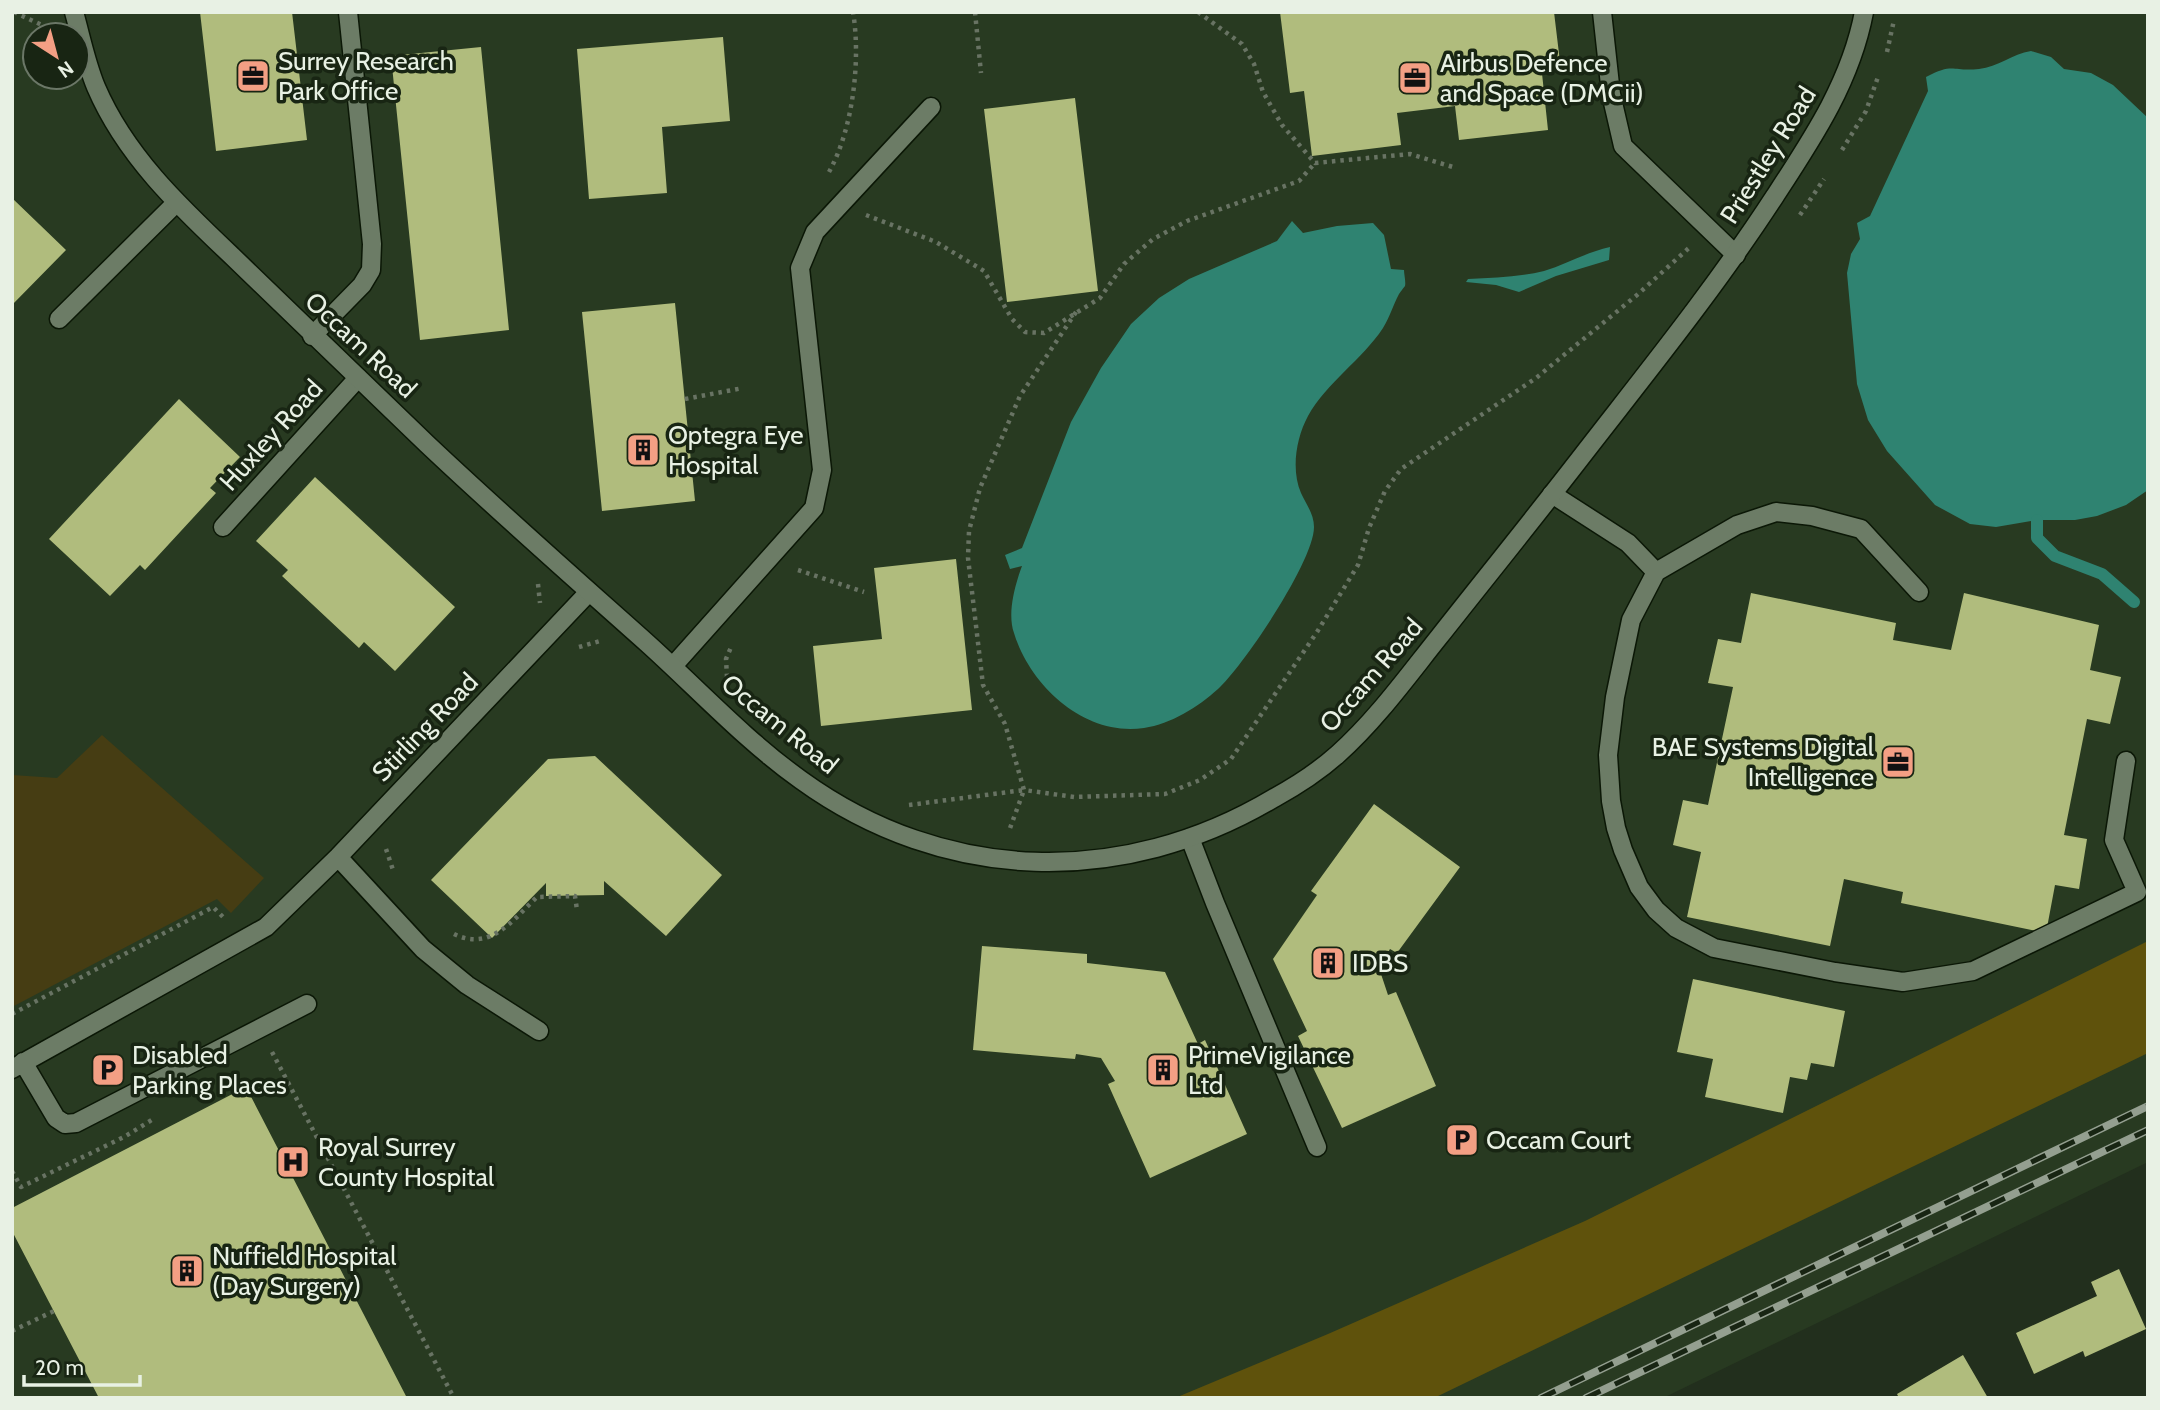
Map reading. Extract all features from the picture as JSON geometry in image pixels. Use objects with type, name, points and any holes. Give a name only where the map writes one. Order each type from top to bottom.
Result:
[{"type":"street","name":"Occam Road","points":[[74,12],[95,85],[151,175],[176,203],[312,336],[504,517],[673,666],[741,732],[804,783],[894,832],[956,852],[999,860],[1074,863],[1132,854],[1190,838],[1252,811],[1287,791],[1335,757],[1374,718],[1552,495],[1736,255]]},
{"type":"street","points":[[312,336],[362,285],[371,270],[372,244],[348,12]]},
{"type":"street","name":"Priestley Road","points":[[1602,12],[1611,94],[1623,146],[1708,231],[1736,255],[1840,91],[1860,33],[1864,12]]},
{"type":"street","points":[[673,666],[814,508],[822,470],[800,268],[815,232],[931,107]]},
{"type":"street","points":[[59,319],[176,203]]},
{"type":"street","name":"Huxley Road","points":[[223,527],[358,378]]},
{"type":"street","points":[[1552,495],[1628,542],[1656,572]]},
{"type":"street","points":[[1919,592],[1861,529],[1812,516],[1776,512],[1737,525],[1656,572],[1631,620],[1616,690],[1608,755],[1611,801],[1623,850],[1639,887],[1656,910],[1676,928],[1714,948],[1835,972],[1903,982],[1973,971],[2137,892],[2114,841],[2126,761]]},
{"type":"street","name":"Stirling Road","points":[[18,1065],[266,927],[338,857],[589,592]]},
{"type":"street","points":[[1190,838],[1317,1147]]},
{"type":"street","points":[[338,857],[423,949],[467,985],[539,1031]]},
{"type":"street","points":[[18,1065],[56,1118],[65,1124],[76,1123],[307,1004]]},
{"type":"path","points":[[14,12],[33,21]]},
{"type":"path","points":[[853,12],[855,76],[844,131],[834,162],[818,190],[860,213],[936,242],[984,271],[1012,319],[1026,332],[1044,333],[1100,298],[1124,264],[1153,239],[1187,220],[1299,181],[1315,163],[1410,154],[1452,167]]},
{"type":"path","points":[[975,12],[981,73]]},
{"type":"path","points":[[1198,12],[1242,44],[1254,64],[1263,92],[1282,125],[1315,163]]},
{"type":"path","points":[[898,805],[1024,790],[1074,797],[1165,794],[1200,780],[1231,759],[1317,632],[1358,565],[1379,503],[1401,469],[1536,378],[1637,295],[1708,231]]},
{"type":"path","points":[[1006,837],[1024,790],[1005,724],[983,685],[968,558],[969,531],[980,488],[1020,396],[1076,312]]},
{"type":"path","points":[[685,398],[743,388]]},
{"type":"path","points":[[796,569],[864,592]]},
{"type":"path","points":[[537,575],[541,607]]},
{"type":"path","points":[[569,650],[604,639]]},
{"type":"path","points":[[727,680],[726,659],[733,641]]},
{"type":"path","points":[[390,839],[386,848],[397,880]]},
{"type":"path","points":[[445,930],[462,938],[490,938],[500,933],[537,897],[575,896],[577,910]]},
{"type":"path","points":[[12,1014],[213,907],[230,925]]},
{"type":"path","points":[[260,1054],[271,1048],[454,1398]]},
{"type":"path","points":[[12,1171],[21,1187],[124,1137],[159,1115]]},
{"type":"path","points":[[12,1331],[54,1311]]},
{"type":"shaded area","points":[[12,12],[2148,12],[2148,1162],[1663,1398],[12,1398]]},
{"type":"shaded area","points":[[102,735],[264,878],[231,913],[217,899],[12,1007],[12,775],[57,778]]},
{"type":"shaded area","points":[[2148,941],[2148,1053],[1434,1398],[1175,1398],[1585,1221]]},
{"type":"water","points":[[2031,51],[2051,57],[2064,69],[2091,73],[2113,85],[2148,118],[2148,490],[2126,505],[2097,516],[2075,520],[2037,520],[1996,527],[1970,524],[1935,505],[1887,451],[1868,420],[1857,384],[1847,273],[1851,254],[1860,239],[1857,223],[1870,216],[1928,91],[1926,77],[1948,69],[1986,68]]},
{"type":"water","points":[[1292,221],[1303,233],[1337,226],[1373,223],[1384,235],[1391,269],[1404,270],[1405,282],[1388,320],[1375,340],[1316,404],[1300,434],[1296,474],[1314,522],[1311,543],[1303,563],[1260,636],[1230,677],[1202,702],[1164,723],[1144,728],[1122,729],[1081,716],[1047,689],[1022,653],[1011,617],[1022,566],[1010,569],[1005,555],[1022,548],[1071,422],[1101,368],[1131,324],[1159,298],[1189,279],[1277,241]]},
{"type":"water","points":[[1610,247],[1609,260],[1556,276],[1519,292],[1496,285],[1466,282],[1468,279],[1544,271]]},
{"type":"building","name":"Surrey Research Park Office","points":[[200,12],[292,12],[307,140],[216,151]]},
{"type":"building","name":"Airbus Defence and Space (DMCii)","points":[[1280,12],[1554,12],[1560,62],[1541,64],[1548,130],[1459,140],[1455,106],[1397,113],[1401,145],[1312,156],[1304,91],[1290,93]]},
{"type":"building","points":[[723,37],[730,121],[662,127],[667,193],[589,199],[577,49]]},
{"type":"building","points":[[481,47],[509,330],[420,340],[391,56]]},
{"type":"building","points":[[1075,98],[1098,291],[1007,302],[984,109]]},
{"type":"building","points":[[12,198],[66,250],[12,305]]},
{"type":"building","name":"Optegra Eye Hospital","points":[[675,303],[695,501],[602,511],[582,312]]},
{"type":"building","points":[[179,399],[240,457],[210,488],[216,493],[145,570],[140,565],[110,596],[49,539]]},
{"type":"building","points":[[315,477],[455,607],[395,671],[364,642],[359,648],[282,576],[288,570],[256,541]]},
{"type":"building","points":[[956,559],[972,710],[821,726],[813,646],[882,639],[874,568]]},
{"type":"building","name":"BAE Systems Digital Intelligence","points":[[1751,593],[1896,623],[1893,640],[1951,650],[1964,593],[2099,625],[2090,670],[2121,677],[2110,724],[2087,719],[2064,835],[2087,839],[2079,889],[2055,885],[2046,933],[1901,903],[1903,892],[1844,879],[1830,946],[1687,917],[1701,852],[1673,845],[1683,800],[1708,805],[1733,687],[1708,683],[1718,639],[1741,643]]},
{"type":"building","points":[[595,756],[722,875],[666,936],[604,881],[604,895],[546,896],[546,883],[492,938],[431,880],[548,759]]},
{"type":"building","name":"IDBS","points":[[1374,804],[1460,867],[1397,953],[1390,949],[1379,968],[1388,995],[1396,992],[1436,1086],[1342,1128],[1298,1036],[1307,1031],[1273,959],[1317,895],[1311,891]]},
{"type":"building","name":"PrimeVigilance Ltd","points":[[982,946],[1087,954],[1087,963],[1165,972],[1198,1044],[1205,1040],[1247,1134],[1150,1178],[1108,1084],[1115,1081],[1101,1058],[1076,1054],[1075,1059],[973,1050]]},
{"type":"building","points":[[1693,979],[1845,1011],[1834,1067],[1811,1063],[1807,1080],[1790,1077],[1783,1113],[1705,1097],[1713,1059],[1677,1052]]},
{"type":"building","name":"Nuffield Hospital (Day Surgery)","points":[[246,1087],[407,1398],[99,1398],[12,1231],[12,1208]]},
{"type":"building","points":[[2119,1269],[2146,1329],[2085,1357],[2083,1351],[2034,1374],[2016,1333],[2097,1296],[2091,1282]]},
{"type":"building","points":[[1963,1355],[1988,1398],[1899,1398],[1897,1394]]},
{"type":"waterway","points":[[2037,520],[2037,538],[2055,556],[2102,574],[2134,602]]},
{"type":"railway","points":[[1541,1398],[2148,1106]]},
{"type":"railway","points":[[1586,1398],[2148,1130]]},
{"type":"place","name":"Surrey Research Park Office","points":[[253,76]]},
{"type":"place","name":"Airbus Defence and Space (DMCii)","points":[[1415,78]]},
{"type":"place","name":"Optegra Eye Hospital","points":[[643,450]]},
{"type":"place","name":"BAE Systems Digital Intelligence","points":[[1898,762]]},
{"type":"place","name":"IDBS","points":[[1328,963]]},
{"type":"place","name":"Disabled Parking Places","points":[[108,1070]]},
{"type":"place","name":"PrimeVigilance Ltd","points":[[1163,1070]]},
{"type":"place","name":"Occam Court","points":[[1462,1140]]},
{"type":"place","name":"Royal Surrey County Hospital","points":[[293,1162]]},
{"type":"place","name":"Nuffield Hospital (Day Surgery)","points":[[187,1271]]}]
